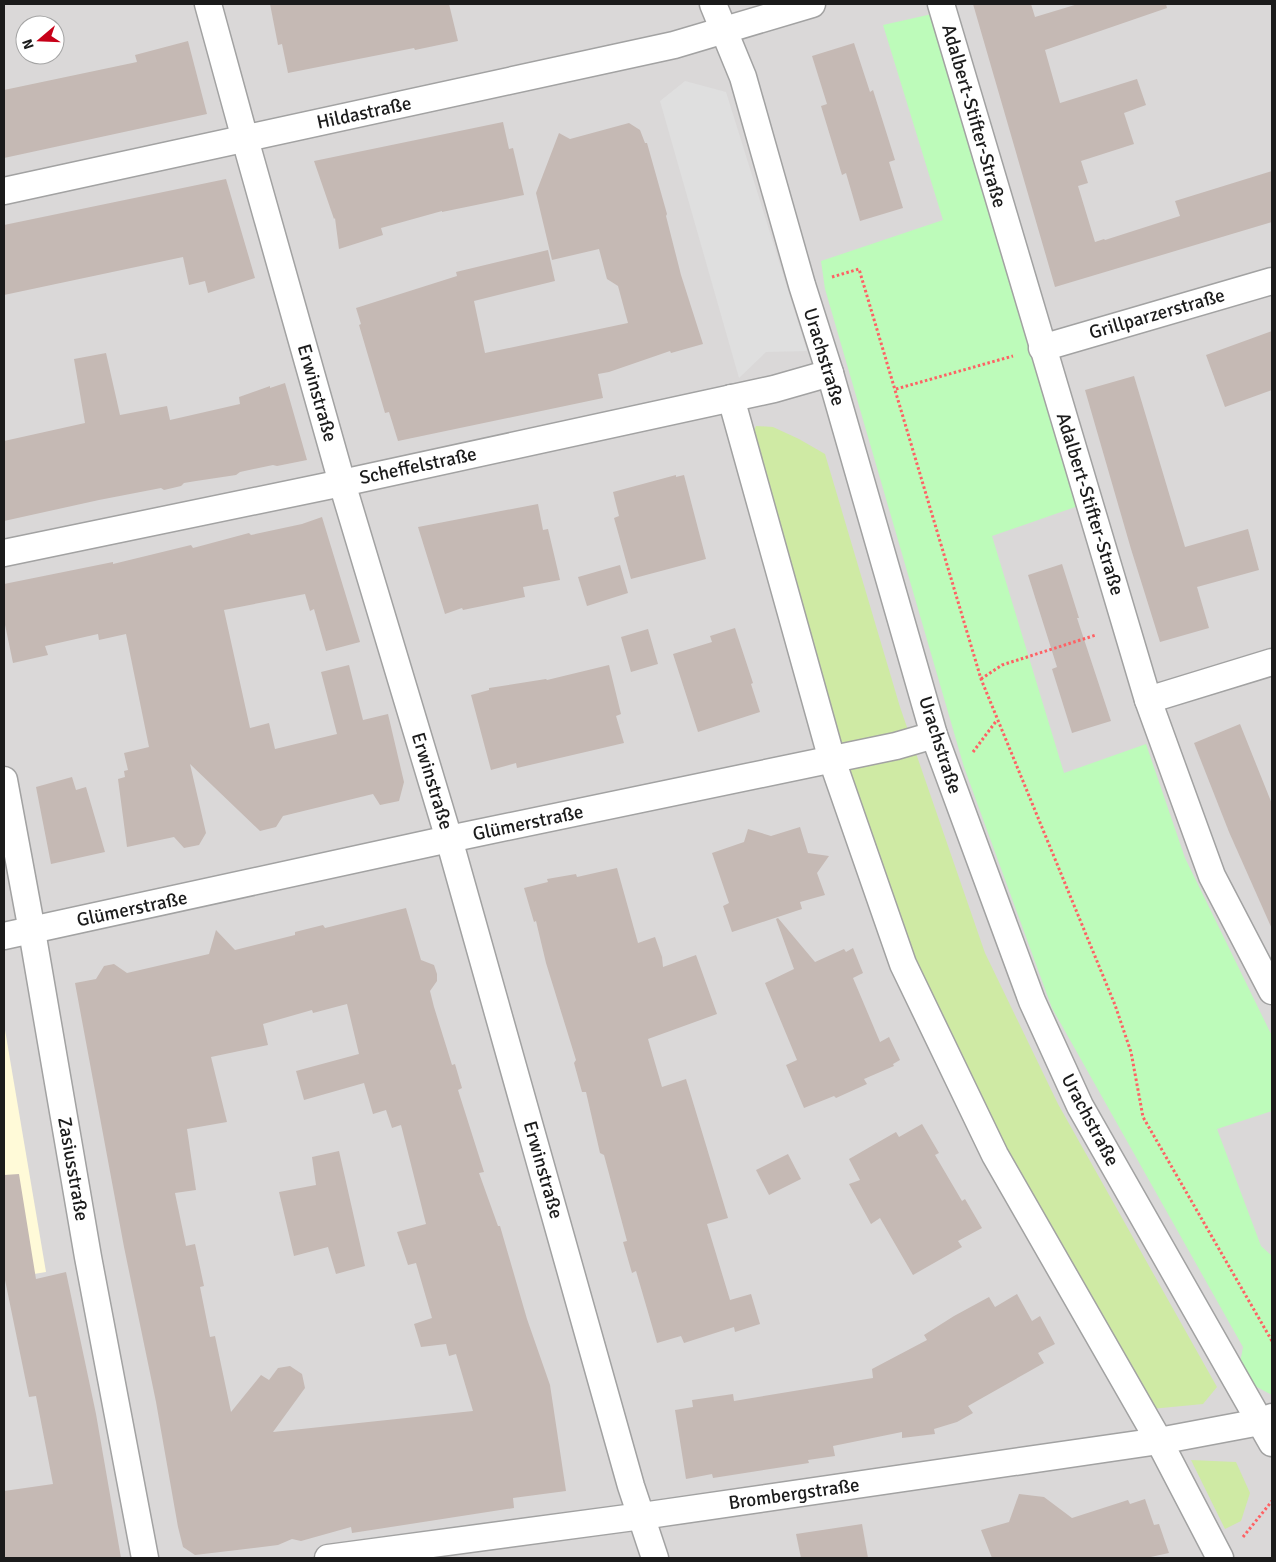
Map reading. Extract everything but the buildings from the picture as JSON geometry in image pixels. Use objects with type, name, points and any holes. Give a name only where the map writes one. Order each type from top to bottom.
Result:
[{"type":"street","name":"Erwinstraße","points":[[208,4],[244,139],[342,483],[450,839],[629,1476],[655,1558]]},
{"type":"street","name":"Urachstraße","points":[[713,4],[743,77],[934,735],[1032,1001],[1080,1106],[1268,1427]]},
{"type":"street","name":"Hildastraße","points":[[4,191],[674,45],[812,4]]},
{"type":"street","name":"Adalbert-Stifter-Straße","points":[[940,4],[1148,700],[1212,876],[1272,991]]},
{"type":"street","name":"Grillparzerstraße","points":[[1042,348],[1272,281]]},
{"type":"street","name":"Scheffelstraße","points":[[4,553],[342,483],[774,389],[830,373]]},
{"type":"street","points":[[730,398],[832,760],[907,973],[995,1155],[1159,1440],[1220,1558]]},
{"type":"street","points":[[1148,700],[1272,662]]},
{"type":"street","name":"Glümerstraße","points":[[4,936],[450,839],[832,760],[896,746],[934,735]]},
{"type":"street","name":"Zasiusstraße","points":[[4,780],[32,931],[86,1248],[145,1558]]},
{"type":"street","name":"Brombergstraße","points":[[328,1558],[642,1516],[1159,1440],[1268,1427]]},
{"type":"path","points":[[802,285],[859,269],[981,679],[1115,1005],[1130,1052],[1144,1117],[1272,1340]]},
{"type":"path","points":[[896,389],[1042,348]]},
{"type":"path","points":[[981,679],[1002,665],[1127,625]]},
{"type":"path","points":[[947,770],[965,763],[997,720]]},
{"type":"path","points":[[1243,1538],[1272,1501]]},
{"type":"shaded area","points":[[4,4],[1272,4],[1272,1558],[4,1558]]},
{"type":"shaded area","points":[[685,81],[726,92],[807,351],[766,352],[739,378],[660,101]]},
{"type":"shaded area","points":[[4,1024],[46,1272],[4,1279]]},
{"type":"green space","points":[[932,14],[1081,505],[992,536],[1064,773],[1146,744],[1185,858],[1272,1036],[1272,1111],[1217,1129],[1261,1246],[1272,1256],[1272,1395],[1253,1385],[1240,1363],[1243,1347],[1052,1008],[964,767],[825,289],[821,261],[943,220],[883,25]]},
{"type":"green space","points":[[756,426],[773,427],[825,454],[900,707],[985,953],[1058,1104],[1217,1387],[1203,1404],[1151,1409],[995,1128],[912,957],[849,773],[752,435]]},
{"type":"green space","points":[[1191,1460],[1236,1462],[1250,1493],[1241,1521],[1225,1529]]}]
